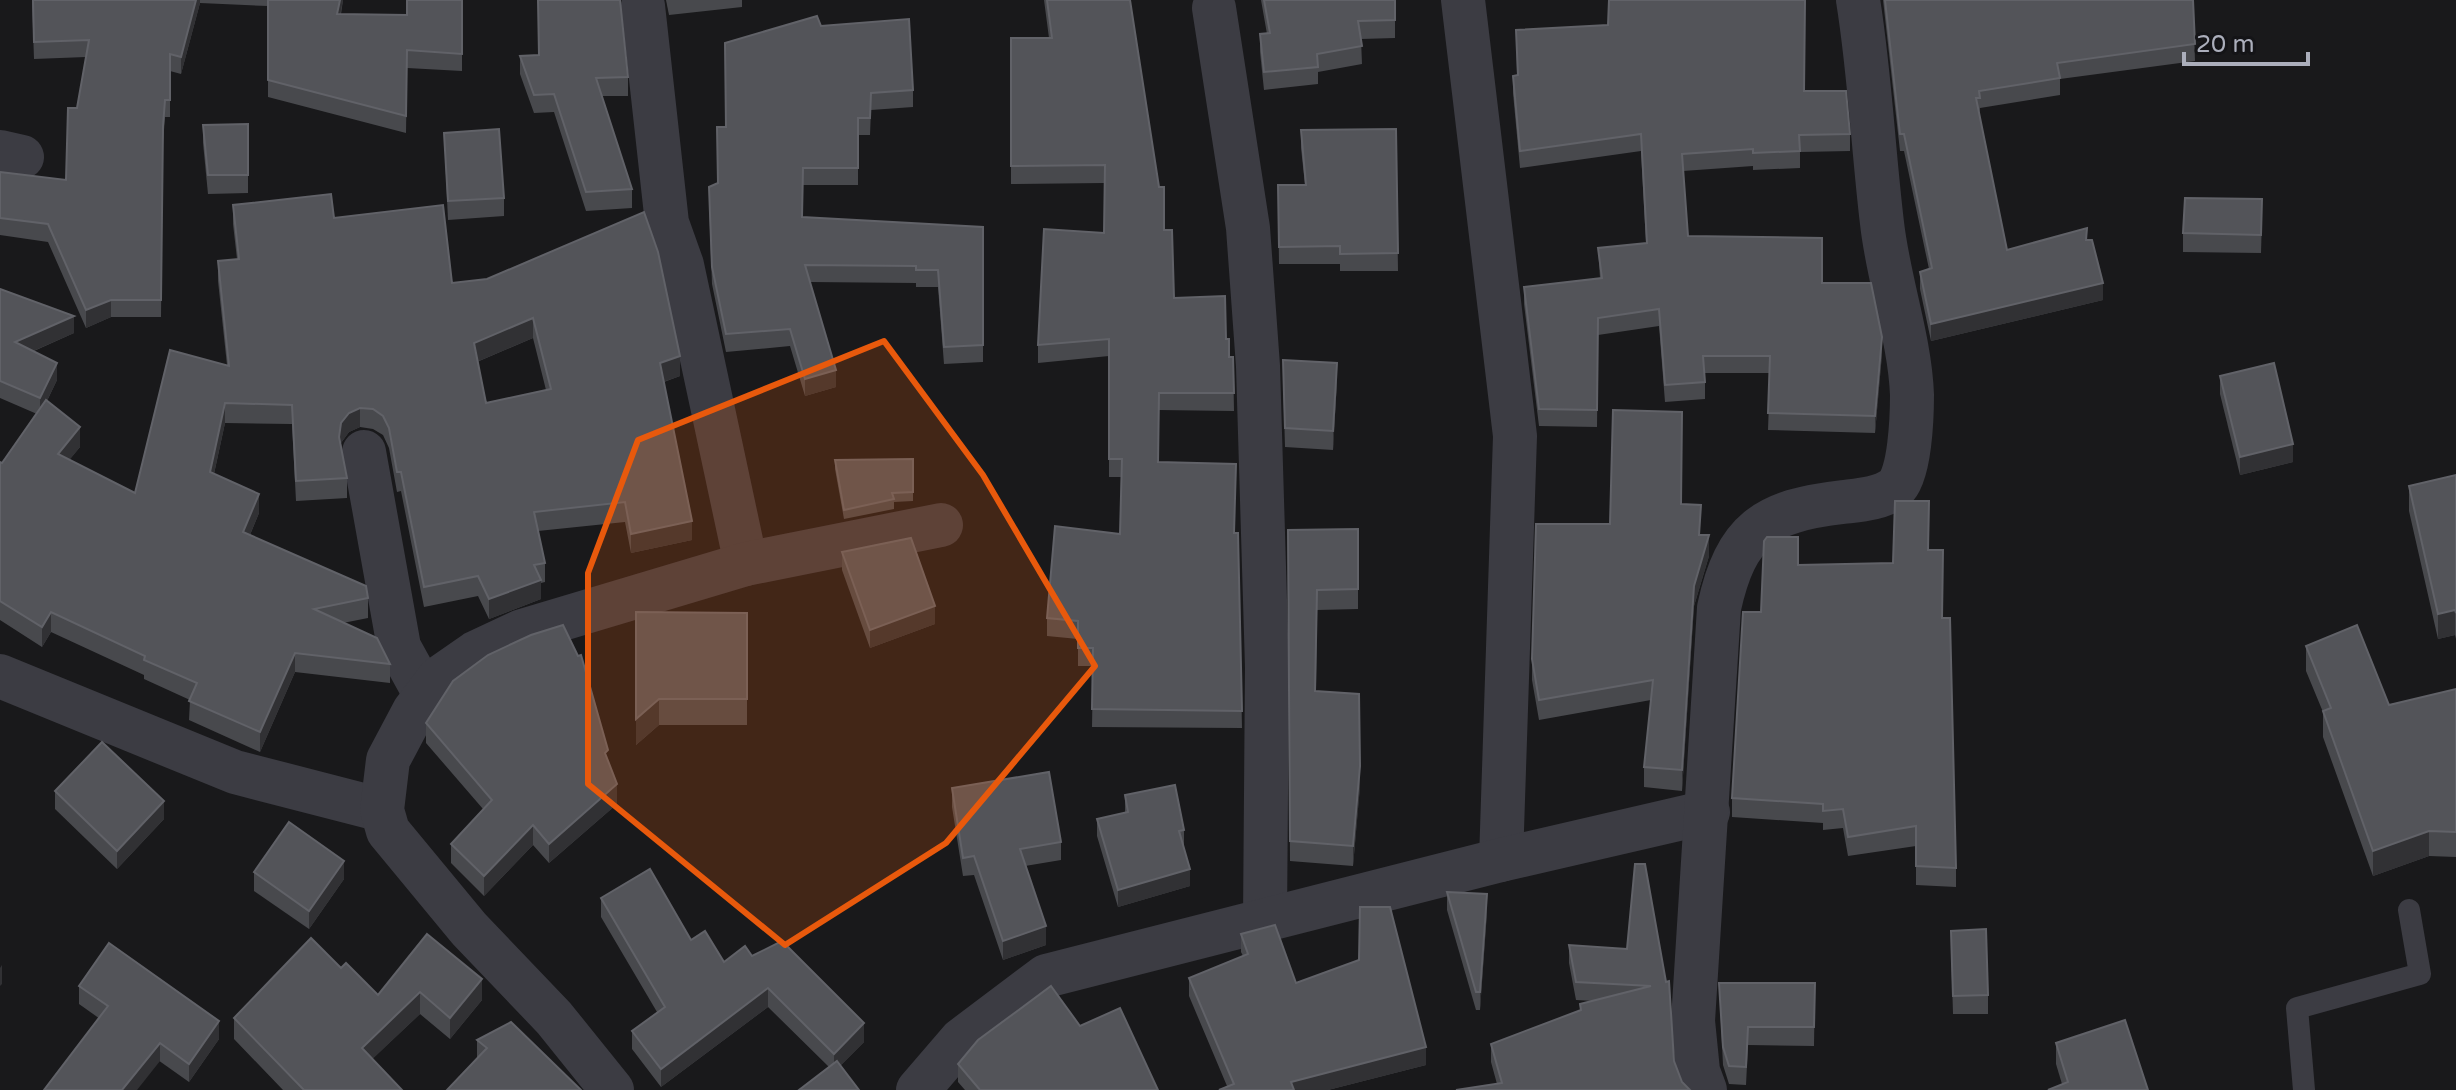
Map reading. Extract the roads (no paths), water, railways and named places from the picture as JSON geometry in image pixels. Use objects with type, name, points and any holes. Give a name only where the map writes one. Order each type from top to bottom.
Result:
[{"type":"street","points":[[1463,0],[1515,436],[1501,860]]},
{"type":"street","points":[[1705,1090],[1698,1071],[1693,1021],[1719,608],[1727,571],[1743,542],[1771,519],[1803,506],[1873,498],[1895,488],[1905,474],[1912,395],[1882,224],[1870,74],[1858,0]]},
{"type":"street","points":[[643,6],[667,223],[682,265],[746,564]]},
{"type":"street","points":[[1214,8],[1248,228],[1258,366],[1267,667],[1265,920]]},
{"type":"street","points":[[364,452],[399,647],[426,696]]},
{"type":"street","points":[[612,1090],[554,1018],[469,929],[388,831],[382,810],[388,760],[439,678],[475,653],[522,631],[746,564],[941,525]]},
{"type":"street","points":[[0,676],[235,772],[382,810]]},
{"type":"street","points":[[918,1090],[961,1040],[1046,976],[1501,860],[1708,812]]},
{"type":"lane","points":[[2304,1090],[2297,1008],[2420,974],[2409,910]]}]
